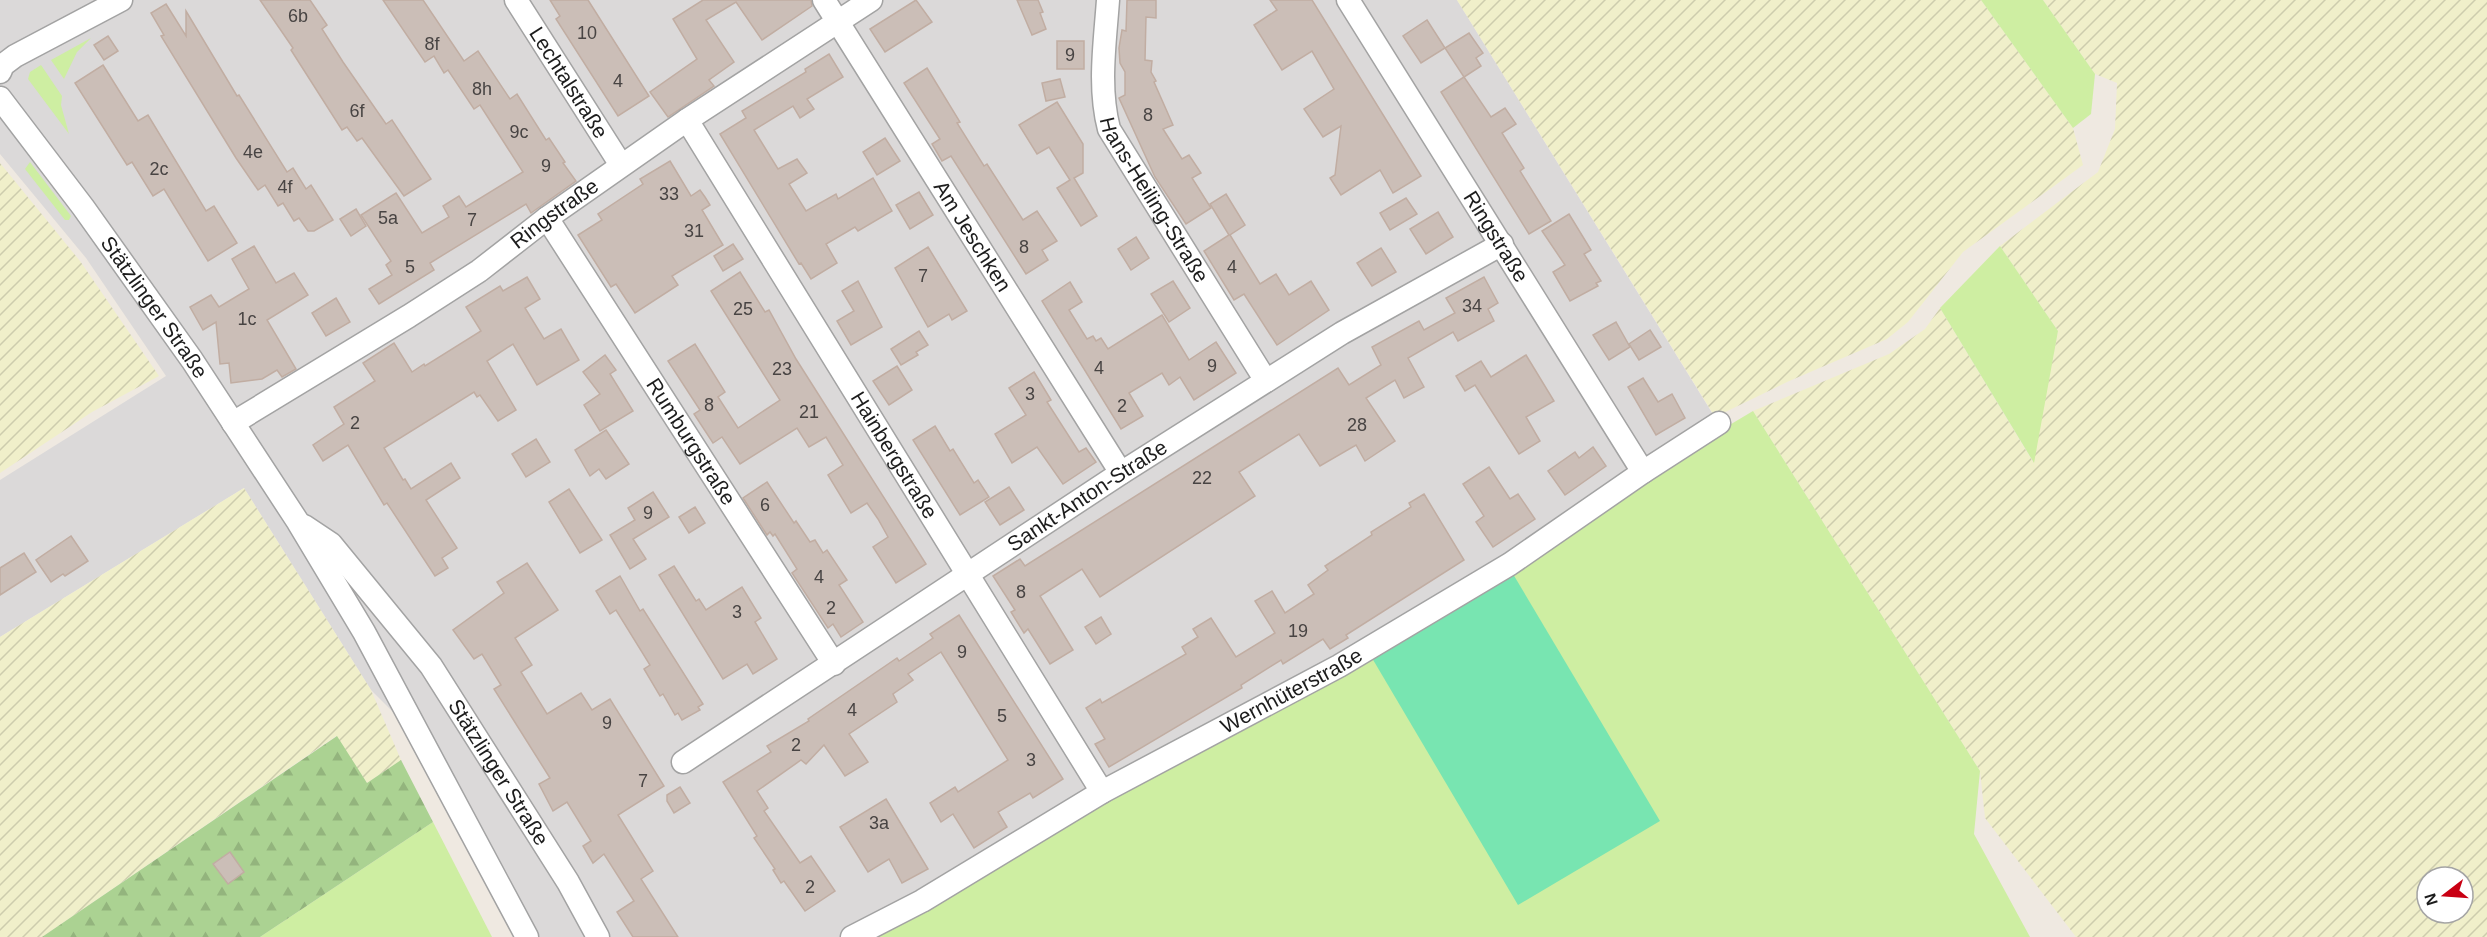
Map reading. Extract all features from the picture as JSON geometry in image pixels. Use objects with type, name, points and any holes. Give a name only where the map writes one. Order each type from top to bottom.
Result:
[{"type":"street","points":[[0,72],[3,64],[15,56],[121,0]]},
{"type":"street","name":"Lechtalstraße","points":[[516,0],[621,165]]},
{"type":"street","name":"Am Jeschken","points":[[824,0],[1121,473]]},
{"type":"street","name":"Ringstraße","points":[[233,423],[410,316],[478,270],[621,165],[836,20],[871,0]]},
{"type":"street","name":"Hans-Heiling-Straße","points":[[1108,0],[1102,85],[1103,105],[1109,129],[1266,381]]},
{"type":"street","name":"Ringstraße","points":[[1348,0],[1643,472]]},
{"type":"street","name":"Stätzlinger Straße","points":[[0,98],[83,207],[233,423],[298,522],[364,632],[527,937]]},
{"type":"street","name":"Hainbergstraße","points":[[687,120],[1102,792]]},
{"type":"street","name":"Rumburgstraße","points":[[547,218],[834,664]]},
{"type":"street","name":"Sankt-Anton-Straße","points":[[683,762],[1121,473],[1266,381],[1342,333],[1502,244]]},
{"type":"street","name":"Wernhüterstraße","points":[[855,937],[922,901],[1102,792],[1340,666],[1510,564],[1643,472],[1719,423]]},
{"type":"street","name":"Stätzlinger Straße","points":[[298,522],[331,544],[430,666],[568,882],[598,937]]},
{"type":"street","points":[[364,632],[389,615]]},
{"type":"shaded area","points":[[0,0],[1457,0],[1722,429],[871,937],[527,937],[421,740],[371,690],[244,488],[0,637],[0,480],[166,376],[86,258],[0,154]]},
{"type":"green space","points":[[1457,0],[1981,0],[2073,128],[2083,165],[1963,252],[1908,322],[1887,339],[1787,382],[1715,417]]},
{"type":"green space","points":[[1981,0],[2043,0],[2095,74],[2091,114],[2073,128]]},
{"type":"green space","points":[[2043,0],[2487,0],[2487,937],[2076,937],[1985,818],[1980,771],[1753,411],[1889,354],[1925,329],[1940,308],[2033,462],[2058,331],[2000,246],[2098,172],[2115,129],[2117,83],[2095,74]]},
{"type":"green space","points":[[91,38],[77,52],[64,79],[51,60]]},
{"type":"green space","points":[[41,65],[62,96],[61,105],[69,134],[28,79],[30,72]]},
{"type":"green space","points":[[30,162],[71,216],[69,220],[65,220],[25,169]]},
{"type":"green space","points":[[0,163],[80,261],[159,376],[92,412],[0,473]]},
{"type":"green space","points":[[2000,246],[2058,331],[2034,463],[1940,308]]},
{"type":"green space","points":[[1753,411],[1980,771],[1974,834],[2030,937],[871,937]]},
{"type":"green space","points":[[244,488],[371,690],[401,760],[367,783],[336,736],[42,937],[0,937],[0,637]]},
{"type":"green space","points":[[1513,574],[1660,821],[1518,905],[1372,658]]},
{"type":"green space","points":[[337,736],[367,783],[401,760],[433,822],[260,937],[42,937]]},
{"type":"green space","points":[[433,822],[492,937],[260,937]]},
{"type":"building","points":[[260,0],[310,0],[327,25],[322,29],[343,62],[386,124],[392,120],[431,179],[404,196],[362,138],[357,141],[347,127],[342,130],[291,50],[293,48]]},
{"type":"building","points":[[383,0],[423,0],[464,61],[478,51],[510,99],[517,94],[546,140],[549,138],[576,181],[531,213],[526,204],[430,263],[434,270],[379,304],[369,289],[392,275],[386,265],[391,261],[361,215],[396,193],[422,233],[449,217],[443,206],[459,196],[466,207],[523,172],[480,105],[474,109],[448,70],[444,73],[434,56],[425,62]]},
{"type":"building","points":[[550,0],[588,0],[649,96],[618,116],[556,19],[560,16]]},
{"type":"building","points":[[703,0],[811,0],[812,6],[762,40],[736,2],[706,20],[734,62],[709,80],[714,86],[668,117],[650,92],[697,59],[673,19]]},
{"type":"building","points":[[916,0],[932,22],[885,52],[870,29]]},
{"type":"building","points":[[1017,0],[1038,0],[1046,29],[1032,35]]},
{"type":"building","points":[[1127,0],[1156,0],[1156,18],[1146,17],[1145,60],[1152,61],[1151,72],[1156,81],[1154,82],[1173,125],[1163,129],[1182,159],[1189,155],[1201,173],[1192,178],[1211,208],[1186,224],[1155,177],[1119,98],[1125,95],[1125,72],[1120,63],[1119,48],[1122,30],[1126,31]]},
{"type":"building","points":[[1270,0],[1312,0],[1421,176],[1393,193],[1380,170],[1341,195],[1330,178],[1335,175],[1341,126],[1323,137],[1304,109],[1334,89],[1312,51],[1282,70],[1254,25],[1277,10]]},
{"type":"building","points":[[166,4],[186,36],[186,11],[237,96],[239,95],[287,172],[293,168],[306,189],[311,185],[333,220],[314,231],[308,231],[299,218],[294,221],[283,203],[278,206],[265,185],[258,190],[161,36],[164,35],[151,13]]},
{"type":"building","points":[[1427,20],[1445,48],[1421,63],[1403,36]]},
{"type":"building","points":[[1469,33],[1483,53],[1476,58],[1481,66],[1464,77],[1445,48]]},
{"type":"building","points":[[108,36],[118,51],[104,60],[94,45]]},
{"type":"building","points":[[1057,41],[1084,41],[1084,69],[1057,69]]},
{"type":"building","points":[[829,54],[843,77],[807,99],[814,109],[800,118],[793,106],[754,130],[778,169],[797,159],[807,173],[789,184],[806,211],[836,194],[838,199],[873,178],[892,211],[858,231],[855,227],[826,244],[837,263],[811,279],[801,263],[799,264],[720,134],[746,118],[742,111],[806,72],[805,69]]},
{"type":"building","points":[[103,65],[138,121],[148,115],[206,211],[214,206],[237,243],[208,261],[164,189],[153,196],[132,162],[127,165],[75,83]]},
{"type":"building","points":[[927,68],[984,166],[987,164],[1023,220],[1037,211],[1057,241],[1042,250],[1048,260],[1026,274],[951,156],[942,161],[932,144],[940,139],[904,83]]},
{"type":"building","points":[[1464,77],[1491,117],[1505,108],[1516,124],[1502,133],[1524,168],[1520,171],[1551,221],[1529,234],[1441,92]]},
{"type":"building","points":[[1060,79],[1065,97],[1046,101],[1042,83]]},
{"type":"building","points":[[1057,102],[1083,144],[1083,173],[1074,178],[1097,216],[1081,226],[1057,188],[1070,180],[1049,147],[1037,154],[1019,125]]},
{"type":"building","points":[[885,138],[900,161],[877,175],[863,152]]},
{"type":"building","points":[[670,161],[691,196],[700,190],[705,197],[710,205],[702,210],[723,245],[672,276],[678,285],[635,313],[616,284],[611,287],[578,235],[602,220],[598,214],[643,184],[640,179]]},
{"type":"building","points":[[919,192],[933,215],[910,229],[896,205]]},
{"type":"building","points":[[1226,194],[1245,225],[1230,235],[1260,284],[1276,274],[1289,295],[1311,281],[1329,310],[1277,345],[1244,294],[1234,300],[1204,251],[1229,235],[1210,204]]},
{"type":"building","points":[[1406,198],[1417,214],[1390,230],[1380,213]]},
{"type":"building","points":[[356,209],[366,226],[351,236],[340,219]]},
{"type":"building","points":[[1438,212],[1453,237],[1426,254],[1410,229]]},
{"type":"building","points":[[1569,214],[1591,250],[1584,254],[1601,281],[1596,283],[1598,286],[1570,301],[1553,272],[1565,265],[1542,231]]},
{"type":"building","points":[[1136,237],[1149,258],[1131,270],[1118,249]]},
{"type":"building","points":[[733,244],[743,259],[723,271],[714,256]]},
{"type":"building","points":[[254,246],[276,283],[294,273],[308,295],[267,320],[296,369],[282,377],[277,370],[262,379],[231,383],[229,363],[220,364],[216,322],[203,330],[190,307],[211,295],[219,307],[249,289],[232,259]]},
{"type":"building","points":[[928,247],[967,311],[952,320],[949,314],[928,327],[895,268]]},
{"type":"building","points":[[1381,248],[1396,272],[1372,286],[1357,263]]},
{"type":"building","points":[[740,272],[765,312],[769,310],[796,359],[926,564],[896,583],[873,547],[888,537],[878,519],[867,503],[851,513],[828,475],[843,465],[826,437],[809,447],[797,428],[740,464],[722,437],[713,443],[694,414],[700,410],[668,361],[695,344],[725,392],[718,397],[738,428],[780,400],[711,291]]},
{"type":"building","points":[[527,277],[540,299],[525,308],[544,339],[561,329],[579,360],[537,385],[513,344],[487,361],[516,410],[498,421],[480,395],[477,397],[474,392],[384,448],[411,489],[451,463],[460,478],[426,500],[457,548],[442,558],[448,568],[435,576],[387,503],[384,505],[348,445],[323,461],[313,445],[344,424],[334,407],[375,381],[363,363],[394,343],[412,372],[424,364],[425,366],[481,331],[466,307],[500,286],[503,291]]},
{"type":"building","points":[[1484,277],[1498,303],[1488,309],[1494,321],[1458,341],[1453,332],[1408,358],[1424,387],[1404,398],[1395,380],[1366,398],[1395,441],[1365,461],[1356,445],[1320,466],[1299,434],[1239,472],[1255,496],[1100,597],[1082,569],[1040,596],[1073,650],[1050,664],[1028,629],[1024,633],[1011,612],[1015,610],[993,576],[1020,559],[1025,566],[1338,368],[1349,385],[1381,365],[1372,347],[1419,321],[1424,330],[1455,313],[1446,298]]},
{"type":"building","points":[[858,281],[882,327],[851,345],[837,321],[854,311],[842,291]]},
{"type":"building","points":[[1173,281],[1190,308],[1169,322],[1151,294]]},
{"type":"building","points":[[1070,282],[1082,302],[1069,310],[1087,339],[1093,336],[1096,341],[1101,338],[1108,349],[1162,315],[1189,360],[1216,342],[1236,373],[1194,400],[1180,377],[1169,385],[1162,373],[1129,393],[1143,416],[1121,429],[1042,301]]},
{"type":"building","points":[[336,298],[350,322],[326,336],[312,313]]},
{"type":"building","points":[[1616,322],[1630,347],[1609,360],[1593,335]]},
{"type":"building","points":[[1650,330],[1661,347],[1639,360],[1629,344]]},
{"type":"building","points":[[919,331],[928,345],[916,352],[918,355],[901,365],[891,349]]},
{"type":"building","points":[[605,355],[616,370],[610,374],[633,411],[600,431],[584,405],[600,394],[583,372]]},
{"type":"building","points":[[1526,355],[1554,401],[1526,417],[1540,441],[1519,454],[1475,385],[1465,391],[1456,376],[1481,361],[1491,377]]},
{"type":"building","points":[[897,366],[912,390],[889,405],[873,381]]},
{"type":"building","points":[[1034,372],[1051,400],[1047,402],[1079,452],[1086,448],[1096,462],[1063,484],[1037,447],[1012,463],[995,434],[1026,415],[1009,388]]},
{"type":"building","points":[[1643,378],[1658,402],[1672,394],[1685,418],[1656,435],[1628,387]]},
{"type":"building","points":[[935,426],[950,451],[953,449],[974,483],[978,480],[989,497],[960,515],[913,440]]},
{"type":"building","points":[[606,430],[629,464],[606,479],[599,469],[590,476],[575,450]]},
{"type":"building","points":[[536,439],[550,462],[526,477],[512,454]]},
{"type":"building","points":[[1593,447],[1606,466],[1565,495],[1548,471],[1575,452],[1579,458]]},
{"type":"building","points":[[1489,467],[1510,499],[1518,494],[1535,519],[1493,547],[1476,522],[1484,516],[1463,484]]},
{"type":"building","points":[[767,482],[794,523],[796,521],[810,542],[815,540],[823,553],[827,550],[847,580],[839,585],[863,622],[841,637],[833,624],[828,628],[792,573],[797,569],[775,534],[773,536],[770,532],[767,535],[743,498]]},
{"type":"building","points":[[1009,487],[1024,510],[1000,525],[985,502]]},
{"type":"building","points":[[569,489],[602,540],[580,553],[549,502]]},
{"type":"building","points":[[653,492],[669,517],[633,539],[646,559],[630,569],[610,535],[635,520],[628,508]]},
{"type":"building","points":[[1424,494],[1464,560],[1346,635],[1348,638],[1330,649],[1323,639],[1283,664],[1281,660],[1241,685],[1242,688],[1109,767],[1095,744],[1105,739],[1086,708],[1100,699],[1102,703],[1186,654],[1182,647],[1198,637],[1193,629],[1211,618],[1236,657],[1275,633],[1255,601],[1272,591],[1285,613],[1314,594],[1308,585],[1328,570],[1325,566],[1372,535],[1371,532],[1411,507],[1409,503]]},
{"type":"building","points":[[695,507],[705,523],[689,533],[679,517]]},
{"type":"building","points":[[71,536],[88,561],[51,582],[36,560]]},
{"type":"building","points":[[24,553],[36,572],[0,595],[0,568]]},
{"type":"building","points":[[527,563],[558,610],[515,638],[532,665],[521,672],[547,714],[581,693],[592,710],[610,699],[664,786],[618,815],[653,871],[641,879],[678,937],[633,937],[617,912],[634,901],[604,854],[593,863],[583,846],[591,841],[567,802],[553,811],[539,784],[550,778],[494,689],[501,685],[482,654],[474,659],[453,630],[504,593],[497,582]]},
{"type":"building","points":[[674,566],[696,601],[699,599],[706,610],[742,587],[761,618],[755,622],[777,659],[753,674],[747,664],[723,679],[659,575]]},
{"type":"building","points":[[620,576],[640,611],[643,609],[703,704],[698,707],[700,710],[682,720],[678,713],[675,715],[663,694],[660,696],[644,669],[650,665],[616,610],[610,614],[596,591]]},
{"type":"building","points":[[959,615],[1063,779],[1033,798],[1030,793],[998,812],[1007,827],[974,848],[953,814],[941,822],[930,803],[955,787],[958,792],[1008,760],[941,652],[908,674],[913,680],[893,694],[897,702],[849,734],[868,762],[845,776],[824,745],[806,764],[801,760],[757,791],[768,808],[764,811],[800,863],[811,856],[835,891],[805,911],[784,881],[781,883],[773,870],[775,869],[754,838],[757,836],[723,782],[771,752],[767,746],[809,721],[808,719],[897,658],[899,661],[933,638],[930,634]]},
{"type":"building","points":[[1101,617],[1111,634],[1096,644],[1085,627]]},
{"type":"building","points":[[680,787],[690,803],[674,813],[667,801],[667,795]]},
{"type":"building","points":[[886,799],[928,869],[902,883],[889,859],[868,872],[840,827]]},
{"type":"building","points":[[230,852],[244,872],[228,884],[213,864]]}]
